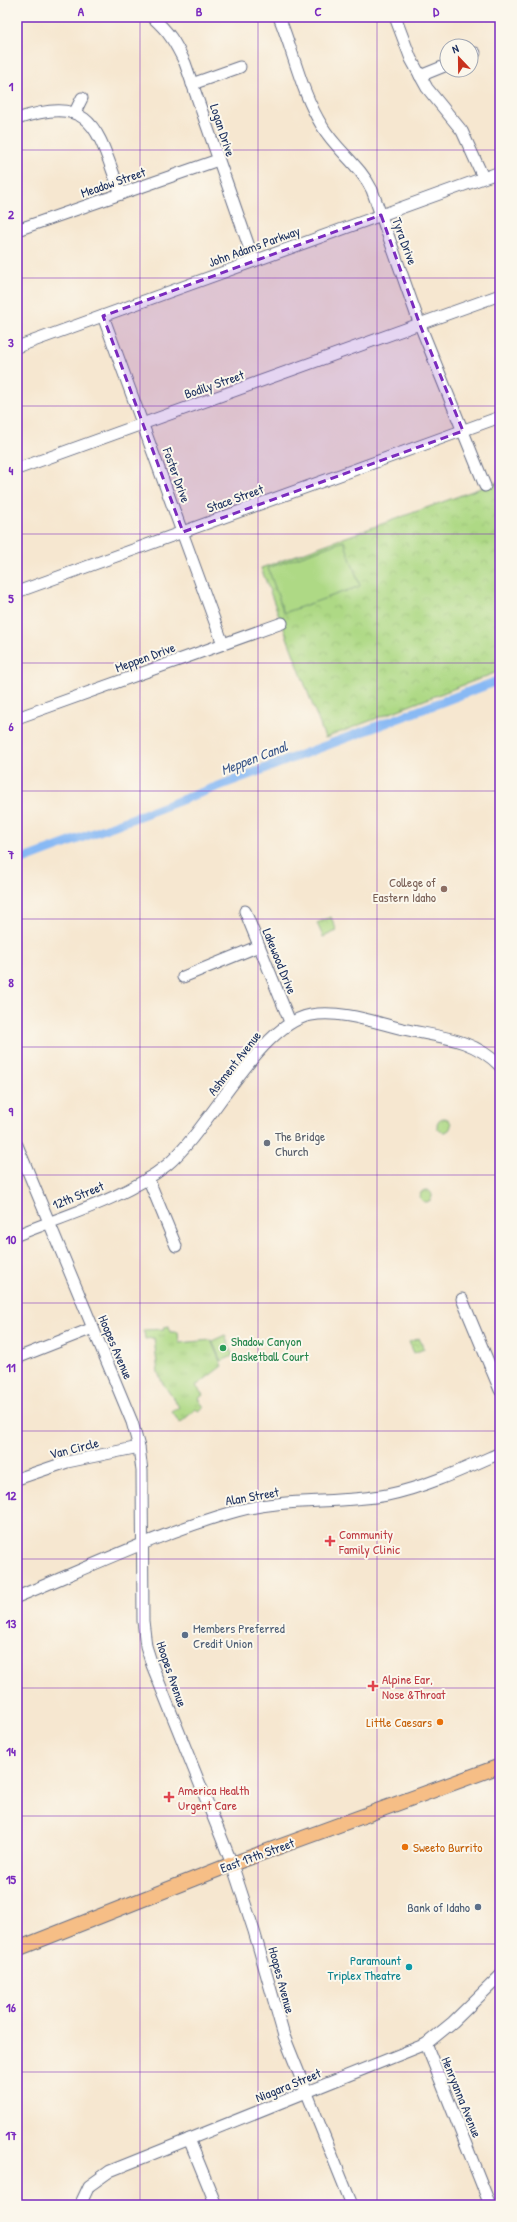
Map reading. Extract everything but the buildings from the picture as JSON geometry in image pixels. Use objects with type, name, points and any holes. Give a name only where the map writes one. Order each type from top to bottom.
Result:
[{"type":"main road","name":"East 17th Street","points":[[17,1949],[232,1864],[500,1766]]},
{"type":"street","name":"Logan Drive","points":[[152,17],[168,32],[175,42],[192,84],[218,160],[242,222],[254,260]]},
{"type":"street","name":"Tyra Drive","points":[[279,17],[313,109],[332,141],[352,160],[367,180],[420,325],[485,486]]},
{"type":"street","points":[[395,17],[410,59],[426,88],[462,131],[483,178]]},
{"type":"street","points":[[192,84],[240,67]]},
{"type":"street","points":[[420,76],[439,68]]},
{"type":"street","points":[[75,112],[82,98]]},
{"type":"street","points":[[17,119],[42,111],[75,112],[86,119],[96,131],[121,194]]},
{"type":"street","name":"Meadow Street","points":[[17,230],[218,160]]},
{"type":"street","name":"John Adams Parkway","points":[[17,348],[254,260],[500,172]]},
{"type":"street","name":"Bodily Street","points":[[17,470],[143,423],[420,325],[500,295]]},
{"type":"street","name":"Foster Drive","points":[[103,316],[223,644]]},
{"type":"street","name":"Stace Street","points":[[17,592],[500,417]]},
{"type":"street","name":"Meppen Drive","points":[[17,718],[282,624]]},
{"type":"street","name":"Lakewood Drive","points":[[245,911],[290,1022]]},
{"type":"street","points":[[183,978],[259,946]]},
{"type":"street","name":"Ashment Avenue","points":[[148,1178],[185,1149],[270,1038],[290,1022],[310,1015],[327,1014],[360,1018],[475,1046],[489,1054],[500,1066]]},
{"type":"street","name":"Hoopes Avenue","points":[[17,1145],[134,1428],[140,1447],[142,1471],[143,1621],[146,1646],[171,1715],[232,1864],[254,1930],[279,2022],[352,2205]]},
{"type":"street","points":[[148,1178],[176,1246]]},
{"type":"street","name":"12th Street","points":[[17,1235],[117,1195],[148,1178]]},
{"type":"street","points":[[462,1299],[500,1390]]},
{"type":"street","points":[[17,1358],[93,1328]]},
{"type":"street","name":"Van Circle","points":[[17,1479],[67,1462],[140,1447]]},
{"type":"street","name":"Alan Street","points":[[17,1597],[202,1522],[238,1511],[392,1493],[417,1487],[500,1453]]},
{"type":"street","name":"Niagara Street","points":[[80,2205],[90,2186],[100,2177],[134,2161],[426,2044],[453,2022],[500,1976]]},
{"type":"street","name":"Henryanna Avenue","points":[[426,2044],[490,2205]]},
{"type":"street","points":[[190,2139],[216,2205]]},
{"type":"highlighted area","points":[[381,215],[420,325],[463,431],[183,532],[103,316]]},
{"type":"green space","points":[[500,481],[500,671],[325,738],[261,568]]},
{"type":"green space","points":[[344,541],[360,586],[284,613],[268,568]]},
{"type":"green space","points":[[331,917],[337,931],[323,937],[317,923]]},
{"type":"green space","points":[[441,1118],[447,1118],[451,1122],[451,1128],[447,1132],[441,1132],[437,1128],[437,1122]]},
{"type":"green space","points":[[424,1190],[428,1190],[432,1196],[428,1202],[424,1202],[420,1198],[420,1194]]},
{"type":"green space","points":[[169,1326],[170,1332],[178,1332],[179,1343],[211,1340],[222,1366],[196,1386],[203,1395],[198,1399],[204,1407],[198,1411],[196,1409],[180,1423],[172,1412],[179,1407],[162,1382],[158,1373],[154,1338],[145,1339],[144,1330],[164,1329],[164,1327]]},
{"type":"green space","name":"Shadow Canyon Basketball Court","points":[[225,1335],[233,1356],[221,1361],[212,1341]]},
{"type":"green space","points":[[419,1338],[424,1349],[414,1353],[409,1342]]},
{"type":"waterway","name":"Meppen Canal","points":[[17,862],[500,680]]},
{"type":"place","name":"College of Eastern Idaho","points":[[444,889]]},
{"type":"place","name":"The Bridge Church","points":[[267,1143]]},
{"type":"place","name":"Shadow Canyon Basketball Court","points":[[223,1348]]},
{"type":"place","name":"Community Family Clinic","points":[[330,1541]]},
{"type":"place","name":"Members Preferred Credit Union","points":[[185,1635]]},
{"type":"place","name":"Alpine Ear, Nose &Throat","points":[[373,1686]]},
{"type":"place","name":"Little Caesars","points":[[440,1722]]},
{"type":"place","name":"America Health Urgent Care","points":[[169,1797]]},
{"type":"place","name":"Sweeto Burrito","points":[[405,1847]]},
{"type":"place","name":"Bank of Idaho","points":[[478,1907]]},
{"type":"place","name":"Paramount Triplex Theatre","points":[[409,1967]]}]
